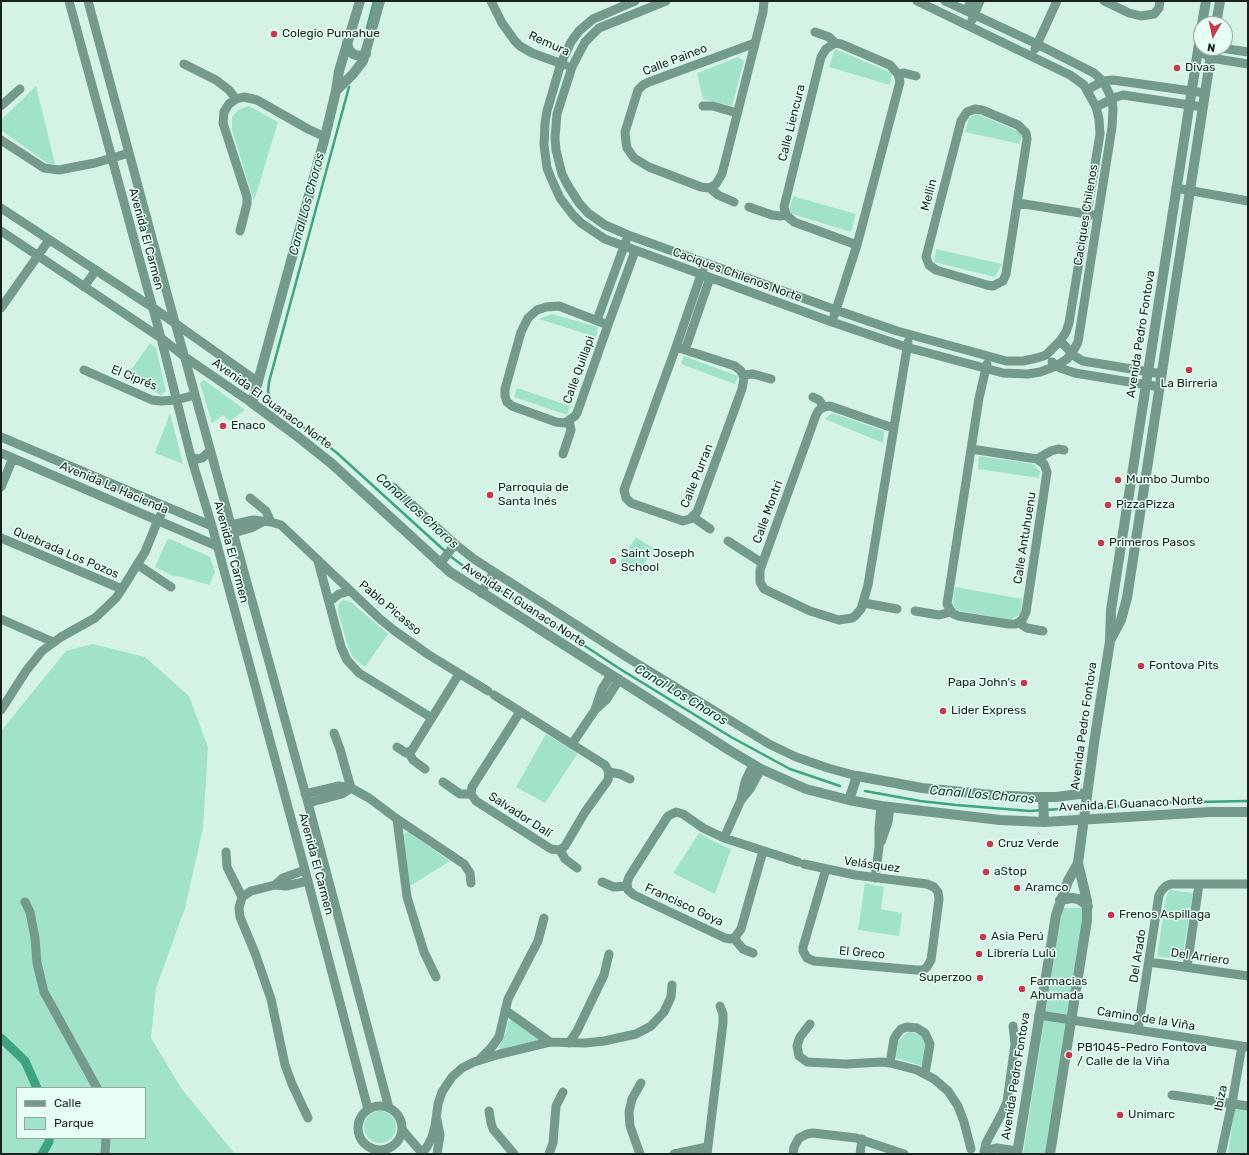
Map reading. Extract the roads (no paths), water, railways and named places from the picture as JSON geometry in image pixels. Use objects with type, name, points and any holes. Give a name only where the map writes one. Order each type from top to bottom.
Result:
[{"type":"street","name":"Avenida El Carmen","points":[[69,1],[161,338],[191,457],[212,526],[308,881],[368,1109]]},
{"type":"street","name":"Avenida El Carmen","points":[[88,1],[210,451],[307,799],[389,1108]]},
{"type":"street","points":[[252,403],[325,137],[336,91],[337,76],[360,1]]},
{"type":"street","points":[[336,91],[363,61],[380,1]]},
{"type":"street","name":"Remura","points":[[491,1],[506,30],[520,46],[532,53],[572,67]]},
{"type":"street","name":"Caciques Chilenos Norte","points":[[635,1],[607,12],[588,23],[575,36],[561,63],[547,111],[544,145],[547,168],[560,198],[581,223],[599,235],[635,251],[701,275],[832,322],[906,346],[986,369],[1012,374],[1040,372],[1056,366],[1072,353]]},
{"type":"street","name":"Caciques Chilenos Norte","points":[[666,1],[599,28],[585,42],[572,67],[558,114],[556,145],[562,174],[579,204],[597,220],[628,235],[909,335],[989,357],[1015,361],[1030,360],[1046,355]]},
{"type":"street","points":[[710,188],[716,184],[722,174],[763,12],[764,1]]},
{"type":"street","name":"Caciques Chilenos","points":[[917,1],[1075,78],[1087,90],[1096,107],[1099,119],[1100,134],[1069,323],[1060,342],[1046,355]]},
{"type":"street","points":[[945,1],[1038,44],[1094,73],[1103,81]]},
{"type":"street","points":[[970,26],[971,1]]},
{"type":"street","points":[[970,13],[980,1]]},
{"type":"street","points":[[1032,56],[1058,1]]},
{"type":"street","points":[[1104,1],[1129,13],[1141,16],[1154,14],[1159,8],[1160,1]]},
{"type":"street","points":[[1203,16],[1206,1]]},
{"type":"street","points":[[1217,16],[1220,1]]},
{"type":"street","points":[[816,32],[829,37],[835,43],[841,44],[890,65],[898,74],[899,86],[857,245],[832,322]]},
{"type":"street","points":[[347,43],[349,50],[353,54],[359,56],[366,54]]},
{"type":"street","name":"Calle Paineo","points":[[734,202],[718,195],[710,188],[701,187],[639,162],[634,158],[628,148],[625,137],[626,127],[638,90],[645,84],[755,43]]},
{"type":"street","name":"Calle Liencura","points":[[786,215],[784,203],[822,57],[826,49],[831,44],[835,43]]},
{"type":"street","points":[[1233,50],[1248,52]]},
{"type":"street","name":"Avenida Pedro Fontova","points":[[1050,1154],[1087,920],[1088,906],[1078,863],[1110,641],[1111,610],[1189,105],[1200,56]]},
{"type":"street","name":"Avenida Pedro Fontova","points":[[1110,641],[1121,620],[1127,598],[1211,56]]},
{"type":"street","points":[[1221,56],[1248,64]]},
{"type":"street","points":[[184,64],[216,80],[229,90],[236,99]]},
{"type":"street","points":[[898,74],[904,73],[916,76]]},
{"type":"street","points":[[1087,90],[1103,81],[1118,80],[1205,93]]},
{"type":"street","name":"Caciques Chilenos","points":[[1072,353],[1076,347],[1079,336],[1114,117],[1112,99],[1103,81]]},
{"type":"street","points":[[1,106],[20,89]]},
{"type":"street","points":[[1096,107],[1123,95],[1203,107]]},
{"type":"street","points":[[240,231],[247,204],[247,197],[222,123],[224,112],[229,104],[236,99],[244,97],[256,100],[325,137]]},
{"type":"street","points":[[703,106],[713,106],[737,113]]},
{"type":"street","name":"Mellin","points":[[969,110],[979,110],[989,113],[1018,125],[1026,133],[1027,144],[1018,203],[1007,270],[1005,278],[1000,283],[993,286],[987,285],[939,272],[929,265],[926,257],[927,250],[961,121],[969,110]]},
{"type":"street","points":[[1,140],[44,168],[59,170],[111,159],[129,153]]},
{"type":"street","points":[[544,145],[556,145]]},
{"type":"street","points":[[1176,188],[1248,201]]},
{"type":"street","points":[[1018,203],[1098,216]]},
{"type":"street","points":[[749,207],[776,215],[786,215],[794,222],[857,245]]},
{"type":"street","name":"Avenida El Guanaco Norte","points":[[1,208],[152,307],[258,382]]},
{"type":"street","name":"Avenida El Guanaco Norte","points":[[1,231],[161,338],[185,358],[252,403],[297,436],[331,463],[442,562],[450,572],[483,590],[615,678],[757,766],[806,789],[849,800],[886,806],[1000,820],[1084,819],[1210,812],[1248,812]]},
{"type":"street","name":"Calle Quillapi","points":[[597,320],[628,235]]},
{"type":"street","points":[[1,308],[49,240]]},
{"type":"street","name":"Calle Quillapi","points":[[608,325],[558,306],[546,307],[537,310],[528,318],[521,332],[505,389],[506,399],[512,406],[556,422],[565,423],[569,421],[576,412],[608,325],[635,251]]},
{"type":"street","name":"Calle Purran","points":[[681,348],[705,263]]},
{"type":"street","points":[[84,287],[96,270]]},
{"type":"street","name":"Calle Purran","points":[[710,278],[626,486],[624,494],[628,501],[680,520],[687,520],[694,517],[699,509],[742,389],[744,382],[743,375]]},
{"type":"street","name":"Calle Montri","points":[[824,407],[819,410],[816,415],[762,563],[759,578],[764,589],[810,611],[839,620],[848,620],[859,613],[864,603],[868,585],[892,428],[909,335]]},
{"type":"street","points":[[1060,342],[1080,360],[1086,362],[1162,374]]},
{"type":"street","points":[[681,348],[735,366],[743,375],[752,374],[771,379]]},
{"type":"street","points":[[1046,355],[1056,366],[1074,373],[1160,387]]},
{"type":"street","points":[[989,357],[979,398],[947,601],[950,610],[955,614],[1009,624],[1019,623],[1027,628],[1043,631]]},
{"type":"street","name":"El Ciprés","points":[[84,370],[152,400],[176,400],[195,395]]},
{"type":"street","points":[[813,397],[819,400],[824,407],[833,407],[892,428]]},
{"type":"street","name":"Calle Quillapi","points":[[563,454],[571,430],[569,421]]},
{"type":"street","name":"Avenida La Hacienda","points":[[1,437],[212,526]]},
{"type":"street","points":[[971,449],[1037,459],[1051,451],[1058,449],[1064,450]]},
{"type":"street","points":[[191,457],[202,458],[210,451]]},
{"type":"street","name":"Avenida La Hacienda","points":[[1,453],[217,546]]},
{"type":"street","points":[[1,487],[13,458]]},
{"type":"street","name":"Calle Antuhuenu","points":[[1019,623],[1025,616],[1026,612],[1047,476],[1044,464],[1037,459]]},
{"type":"street","name":"Avenida El Guanaco Norte","points":[[393,487],[453,547],[474,559],[492,574],[769,744],[802,759],[858,776],[890,783],[936,789],[1044,801],[1088,793]]},
{"type":"street","points":[[232,529],[251,528],[268,522],[266,511],[250,498]]},
{"type":"street","points":[[1,710],[4,700],[42,651],[53,642],[95,618],[109,606],[138,565],[165,507]]},
{"type":"street","points":[[694,517],[710,529]]},
{"type":"street","name":"Pablo Picasso","points":[[268,522],[276,523],[286,529],[350,591],[395,631],[459,674],[605,765],[609,772],[620,774],[630,779]]},
{"type":"street","name":"Quebrada Los Pozos","points":[[1,538],[122,589]]},
{"type":"street","points":[[728,541],[762,563]]},
{"type":"street","points":[[442,562],[453,547]]},
{"type":"street","points":[[317,560],[344,654],[351,665],[359,673],[432,718]]},
{"type":"street","points":[[138,565],[172,587]]},
{"type":"street","points":[[483,590],[492,574]]},
{"type":"street","points":[[329,602],[339,594],[350,591]]},
{"type":"street","points":[[864,603],[897,609]]},
{"type":"street","points":[[915,612],[939,615],[947,613],[950,610]]},
{"type":"street","points":[[1,619],[53,642]]},
{"type":"street","points":[[397,747],[404,752],[412,750],[459,674]]},
{"type":"street","points":[[572,744],[595,710],[606,700],[615,678]]},
{"type":"street","name":"Salvador Dalí","points":[[520,712],[472,787],[471,794],[476,802],[551,849],[560,850],[565,846],[585,812],[608,780],[609,772]]},
{"type":"street","points":[[334,732],[351,788]]},
{"type":"street","points":[[408,752],[413,760],[425,769]]},
{"type":"street","points":[[724,838],[741,800],[750,789],[757,766]]},
{"type":"street","points":[[849,800],[858,776]]},
{"type":"street","name":"Salvador Dalí","points":[[443,782],[460,794],[471,794]]},
{"type":"street","points":[[307,799],[339,786],[351,788],[369,798],[397,819],[464,864],[470,873],[471,883]]},
{"type":"street","points":[[1044,801],[1044,819]]},
{"type":"street","points":[[875,878],[879,847],[879,828],[886,806]]},
{"type":"street","name":"Velásquez","points":[[676,812],[683,814],[703,828],[724,838],[801,863],[875,878],[927,884],[936,889]]},
{"type":"street","name":"Francisco Goya","points":[[676,812],[670,814],[666,819],[629,878],[627,886],[634,895],[680,917],[725,938],[731,939],[735,937]]},
{"type":"street","points":[[397,819],[407,896],[421,946],[436,977]]},
{"type":"street","name":"Salvador Dalí","points":[[560,850],[565,859],[577,868]]},
{"type":"street","points":[[753,953],[742,949],[735,937],[741,929],[762,851]]},
{"type":"street","points":[[226,852],[227,867],[242,897]]},
{"type":"street","name":"Avenida Pedro Fontova","points":[[1017,1152],[1052,934],[1060,900],[1078,863]]},
{"type":"street","name":"El Greco","points":[[826,869],[803,947],[805,955],[810,960],[814,961],[916,970],[925,969],[931,960],[939,900],[936,889]]},
{"type":"street","points":[[275,885],[283,878],[305,870]]},
{"type":"street","points":[[308,881],[286,886],[275,885],[258,888],[246,893],[242,897],[239,908],[240,917],[269,992],[285,1065],[308,1118]]},
{"type":"street","name":"Francisco Goya","points":[[602,882],[614,887],[627,886]]},
{"type":"street","name":"Del Arado","points":[[1138,1030],[1160,895],[1163,888],[1171,884],[1199,884]]},
{"type":"street","points":[[1187,967],[1199,884],[1248,884]]},
{"type":"street","points":[[1060,900],[1072,898],[1078,899],[1088,906]]},
{"type":"street","points":[[25,902],[30,912],[35,938],[37,963],[44,992],[96,1087]]},
{"type":"street","points":[[479,1060],[491,1048],[498,1037],[512,991],[538,941],[544,918]]},
{"type":"street","points":[[569,1043],[577,1031],[604,975],[609,954]]},
{"type":"street","name":"Del Arriero","points":[[1149,962],[1248,976]]},
{"type":"street","points":[[402,1129],[423,1153],[430,1142],[442,1092],[452,1077],[462,1068],[479,1060],[550,1042],[569,1043],[604,1041],[636,1034],[656,1021],[664,1012],[671,997],[672,985]]},
{"type":"street","points":[[674,1154],[707,1150],[723,1023],[723,1014],[720,1006]]},
{"type":"street","points":[[505,1010],[550,1042]]},
{"type":"street","name":"Camino de la Viña","points":[[1039,1014],[1245,1047]]},
{"type":"street","points":[[810,1024],[800,1037],[797,1046],[798,1053],[807,1062],[846,1064],[890,1063],[908,1067],[925,1074],[942,1085],[954,1099],[962,1113],[972,1149]]},
{"type":"street","points":[[986,1153],[986,1143],[1007,1102],[1015,1044],[1013,1026]]},
{"type":"street","points":[[890,1063],[894,1039],[897,1034],[901,1029],[907,1027],[917,1028],[925,1033],[930,1044],[925,1074]]},
{"type":"street","name":"Ibiza","points":[[1221,1154],[1245,1047]]},
{"type":"street","points":[[640,1154],[630,1126],[629,1112],[632,1099],[641,1083]]},
{"type":"street","points":[[549,1154],[553,1143],[556,1106],[563,1092]]},
{"type":"street","points":[[1172,1095],[1248,1106]]},
{"type":"street","points":[[378,1106],[389,1108],[400,1118],[402,1129],[401,1136],[391,1152],[371,1149],[364,1144],[360,1138],[358,1122],[362,1114],[368,1109],[378,1106]]},
{"type":"street","points":[[489,1111],[493,1129],[514,1154]]},
{"type":"street","points":[[436,1117],[440,1135],[437,1154]]},
{"type":"street","points":[[793,1154],[794,1147],[799,1138],[813,1133],[862,1139],[904,1154]]},
{"type":"street","points":[[105,1154],[106,1139]]},
{"type":"street","points":[[860,1154],[862,1139]]},
{"type":"street","points":[[963,1154],[972,1149],[986,1153],[997,1148],[1017,1152]]},
{"type":"waterway","name":"Canal Los Choros","points":[[367,28],[374,1]]},
{"type":"waterway","name":"Canal Los Choros","points":[[349,87],[269,382],[268,391],[270,402],[337,453],[446,552]]},
{"type":"waterway","name":"Canal Los Choros","points":[[450,556],[620,669],[731,737],[790,769],[840,786]]},
{"type":"waterway","name":"Canal Los Choros","points":[[865,791],[920,801],[956,805],[1030,811],[1042,810]]},
{"type":"waterway","name":"Canal Los Choros","points":[[1102,808],[1144,803],[1248,801]]},
{"type":"waterway","name":"Canal Los Choros","points":[[1046,810],[1073,808]]},
{"type":"waterway","points":[[1,1038],[25,1061],[37,1087]]},
{"type":"waterway","points":[[42,1154],[49,1142],[49,1139]]},
{"type":"place","name":"Colegio Pumahue","points":[[274,34]]},
{"type":"place","name":"Divas","points":[[1177,68]]},
{"type":"place","name":"La Birreria","points":[[1189,370]]},
{"type":"place","name":"Enaco","points":[[223,426]]},
{"type":"place","name":"Mumbo Jumbo","points":[[1118,480]]},
{"type":"place","name":"Parroquia de Santa Inés","points":[[490,495]]},
{"type":"place","name":"PizzaPizza","points":[[1108,505]]},
{"type":"place","name":"Primeros Pasos","points":[[1101,543]]},
{"type":"place","name":"Saint Joseph School","points":[[613,561]]},
{"type":"place","name":"Fontova Pits","points":[[1141,666]]},
{"type":"place","name":"Papa John's","points":[[1024,683]]},
{"type":"place","name":"Lider Express","points":[[943,711]]},
{"type":"place","name":"Cruz Verde","points":[[990,844]]},
{"type":"place","name":"aStop","points":[[986,872]]},
{"type":"place","name":"Aramco","points":[[1017,888]]},
{"type":"place","name":"Frenos Aspillaga","points":[[1111,915]]},
{"type":"place","name":"Asia Perú","points":[[983,937]]},
{"type":"place","name":"Librería Lulú","points":[[979,954]]},
{"type":"place","name":"Superzoo","points":[[980,978]]},
{"type":"place","name":"Farmacias Ahumada","points":[[1022,989]]},
{"type":"place","name":"PB1045-Pedro Fontova / Calle de la Viña","points":[[1069,1055]]},
{"type":"place","name":"Unimarc","points":[[1120,1115]]}]
